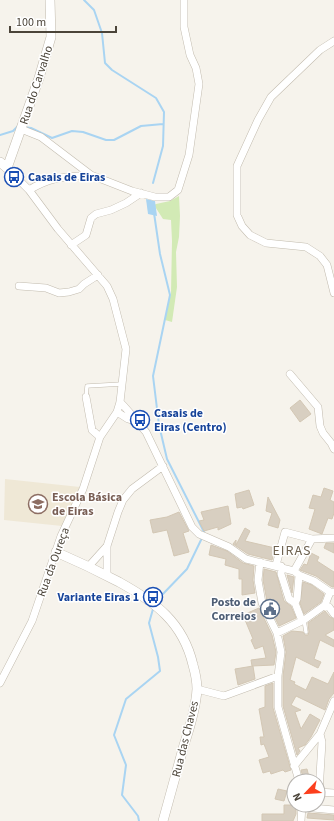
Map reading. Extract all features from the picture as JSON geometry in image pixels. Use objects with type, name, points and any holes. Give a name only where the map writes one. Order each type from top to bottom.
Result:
[{"type":"street","name":"Rua do Carvalho","points":[[4,165],[21,129],[51,37],[50,0]]},
{"type":"street","points":[[21,129],[41,136],[91,175],[132,192],[155,197],[169,197],[178,190],[189,155],[199,84],[196,68],[190,55],[184,27],[184,0]]},
{"type":"street","points":[[334,41],[320,50],[271,97],[258,120],[237,166],[237,215],[242,226],[250,235],[266,242],[306,247],[320,256],[327,265],[334,293]]},
{"type":"street","name":"Rua da Oureça","points":[[0,683],[32,622],[56,552],[83,489],[100,437],[117,412],[120,402],[126,349],[113,299],[107,286],[71,245],[29,190],[4,165]]},
{"type":"street","points":[[29,190],[41,182],[54,178],[91,175]]},
{"type":"street","points":[[71,245],[86,235],[91,218],[96,214],[111,210],[126,203],[141,193]]},
{"type":"street","points":[[19,286],[46,288],[59,293],[69,292],[78,289],[98,275]]},
{"type":"street","points":[[290,374],[318,407],[320,426],[323,434],[334,449]]},
{"type":"street","points":[[86,397],[92,430],[100,437]]},
{"type":"street","points":[[120,402],[132,414],[135,420],[146,432],[195,531],[204,537],[229,547],[246,558],[279,566],[314,581],[332,592],[325,605],[303,620],[277,633]]},
{"type":"street","points":[[117,412],[128,419],[135,420]]},
{"type":"street","points":[[90,566],[106,546],[123,500],[132,489],[163,466]]},
{"type":"street","points":[[303,620],[295,603],[289,599],[279,566],[285,532],[312,539],[334,538]]},
{"type":"street","points":[[295,603],[298,599],[296,573],[312,539]]},
{"type":"street","points":[[106,546],[106,575]]},
{"type":"street","name":"Rua das Chaves","points":[[56,552],[90,566],[144,596],[168,616],[182,635],[191,655],[196,675],[197,688],[194,712],[163,821]]},
{"type":"street","points":[[260,562],[258,580],[262,603],[277,633],[281,652],[278,676],[278,707],[296,773]]},
{"type":"street","points":[[325,605],[329,607],[334,614]]},
{"type":"street","points":[[197,688],[224,696],[278,676]]},
{"type":"street","points":[[294,766],[320,734],[334,701]]},
{"type":"street","points":[[320,734],[322,742],[320,773]]},
{"type":"lane","points":[[86,397],[87,386],[122,384]]},
{"type":"lane","points":[[303,620],[306,632]]},
{"type":"shaded area","name":"Escola Básica de Eiras","points":[[5,479],[80,487],[62,526],[4,520]]},
{"type":"green space","points":[[179,196],[179,237],[176,252],[177,287],[172,322],[165,320],[171,293],[171,220],[163,219],[154,205],[170,201]]},
{"type":"water","points":[[146,199],[155,201],[157,216],[148,214]]},
{"type":"building","points":[[300,400],[311,414],[300,422],[290,408]]},
{"type":"building","points":[[324,488],[333,491],[330,500],[334,502],[334,513],[332,519],[328,518],[322,534],[309,529],[315,509],[309,508],[313,495],[321,497]]},
{"type":"building","points":[[249,490],[254,505],[243,509],[242,507],[237,508],[235,494]]},
{"type":"building","points":[[268,497],[280,520],[278,528],[268,525],[272,513],[266,511]]},
{"type":"building","points":[[228,506],[231,524],[218,530],[218,527],[204,531],[199,521],[204,520],[201,512]]},
{"type":"building","points":[[179,512],[189,531],[183,533],[189,552],[174,556],[167,530],[153,533],[150,520],[167,517]]},
{"type":"building","points":[[245,528],[250,531],[245,541],[275,548],[272,560],[248,554],[233,544],[236,540],[236,545]]},
{"type":"building","points":[[326,543],[334,543],[334,553],[324,548]]},
{"type":"building","points":[[211,545],[227,551],[243,563],[254,566],[253,580],[255,593],[242,595],[242,579],[239,579],[239,569],[225,565],[226,559],[209,555]]},
{"type":"building","points":[[311,553],[319,557],[317,561],[334,572],[334,587],[316,576],[300,570],[304,564],[307,565]]},
{"type":"building","points":[[264,569],[276,572],[284,601],[291,606],[296,618],[279,626],[267,601],[263,580]]},
{"type":"building","points":[[287,575],[294,577],[292,593]]},
{"type":"building","points":[[303,582],[312,585],[324,594],[321,602],[304,614],[300,603]]},
{"type":"building","points":[[259,608],[272,635],[276,652],[274,665],[252,666],[251,660],[266,658],[263,646],[255,649],[251,640],[253,639],[243,615]]},
{"type":"building","points":[[325,611],[334,619],[334,630],[325,635],[334,640],[334,647],[320,640],[314,659],[321,662],[318,668],[296,657],[290,680],[295,682],[294,684],[306,690],[312,677],[328,684],[334,672],[334,693],[329,699],[325,710],[296,696],[291,705],[301,710],[295,712],[301,729],[310,714],[320,720],[305,745],[298,748],[300,751],[297,755],[283,706],[283,676],[286,652],[283,636],[292,631],[303,632],[305,635],[308,635],[308,623]]},
{"type":"building","points":[[253,666],[255,679],[238,685],[235,669]]},
{"type":"building","points":[[273,683],[273,708],[291,770],[285,772],[283,770],[271,774],[270,771],[263,773],[259,760],[269,757],[264,744],[261,745],[260,737],[264,737],[259,709],[265,707],[265,686]]},
{"type":"building","points":[[307,769],[308,773],[302,773],[301,770]]},
{"type":"building","points":[[278,789],[286,791],[284,801],[275,799]]},
{"type":"building","points":[[284,805],[286,805],[286,813],[296,813],[293,821],[262,821],[262,814],[284,814]]},
{"type":"building","points":[[308,813],[334,815],[334,820],[307,818]]},
{"type":"waterway","points":[[84,0],[94,10],[102,33],[105,63],[112,70],[156,98],[164,112],[163,146],[153,183]]},
{"type":"waterway","points":[[24,127],[31,128],[52,138],[72,131],[83,132],[106,140],[114,140],[141,126],[163,124]]},
{"type":"waterway","points":[[0,135],[13,131],[18,126]]},
{"type":"waterway","points":[[154,213],[160,254],[170,295],[153,376],[159,425],[167,459],[204,532]]},
{"type":"waterway","points":[[161,596],[187,569],[201,540]]},
{"type":"waterway","points":[[139,821],[138,816],[122,795],[126,765],[114,735],[126,699],[160,671],[149,623],[153,609]]},
{"type":"place","name":"Casais de Eiras","points":[[14,177]]},
{"type":"place","name":"Casais de Eiras (Centro)","points":[[140,420]]},
{"type":"place","name":"Escola Básica de Eiras","points":[[38,504]]},
{"type":"place","name":"Variante Eiras 1","points":[[153,597]]},
{"type":"place","name":"Posto de Correios","points":[[270,609]]},
{"type":"district","name":"EIRAS","points":[[292,550]]}]
